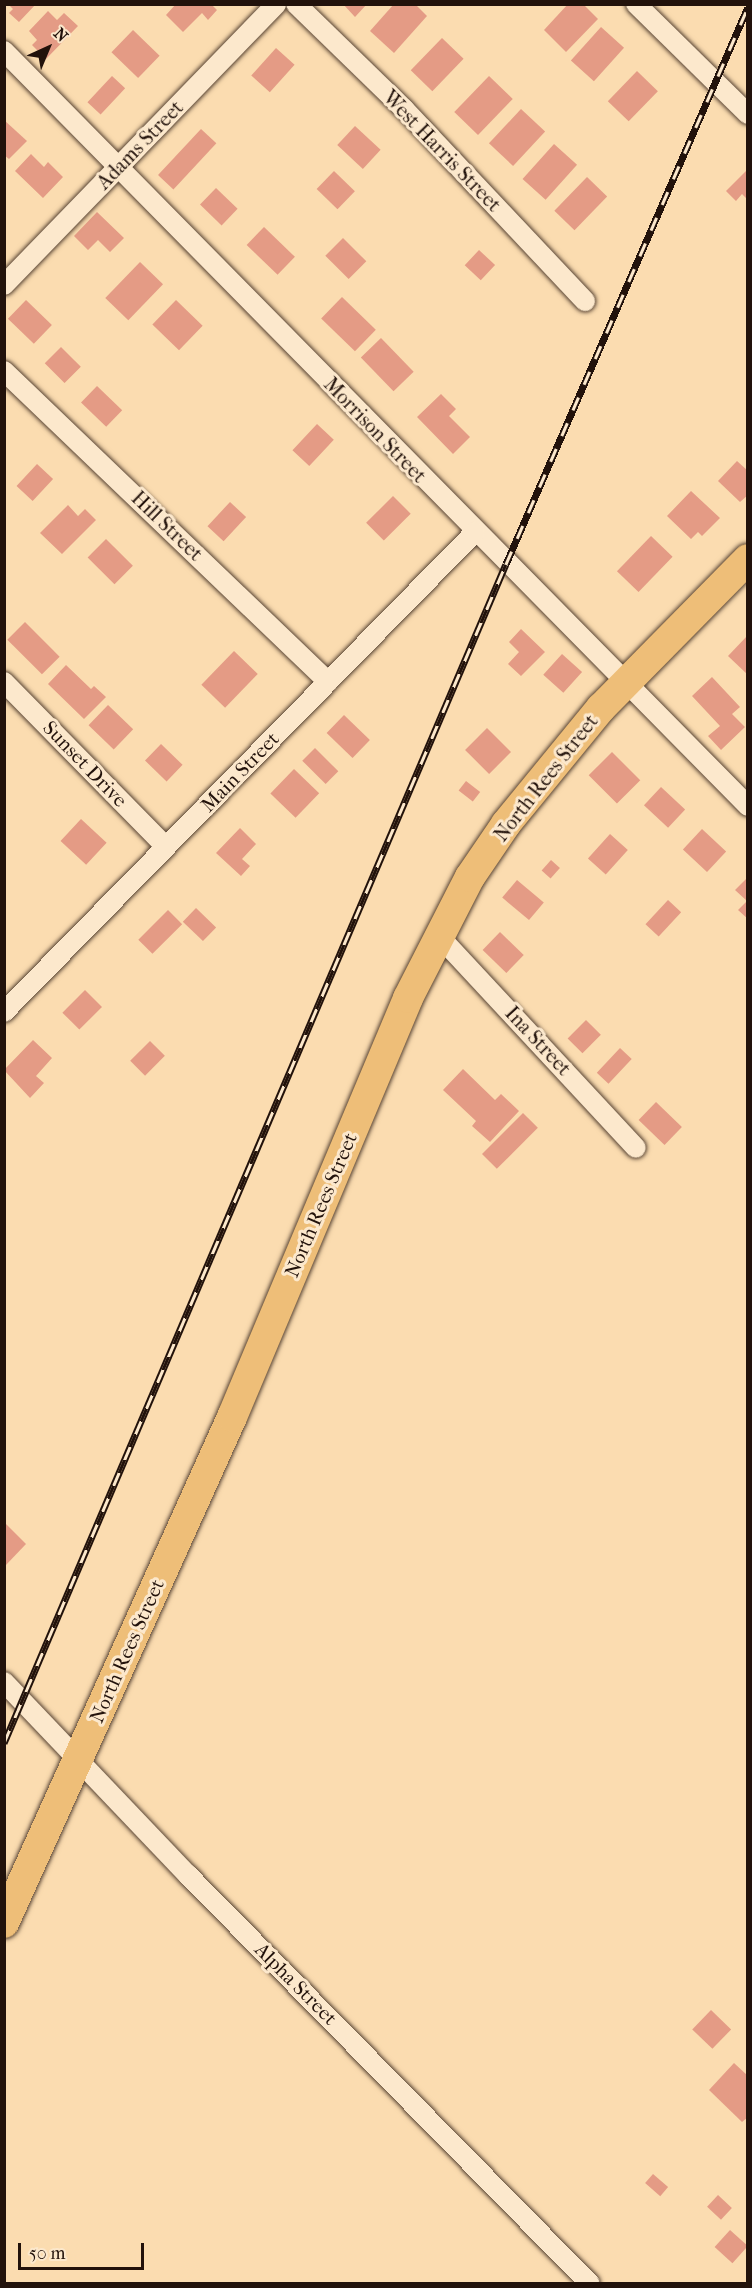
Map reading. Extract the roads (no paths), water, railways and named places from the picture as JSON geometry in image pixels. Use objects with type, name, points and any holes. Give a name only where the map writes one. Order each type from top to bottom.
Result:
[{"type":"main road","name":"North Rees Street","points":[[4,1923],[232,1417],[408,998],[470,877],[506,824],[625,683],[747,559]]},
{"type":"street","name":"Adams Street","points":[[4,285],[276,4]]},
{"type":"street","name":"West Harris Street","points":[[296,4],[404,109],[585,301]]},
{"type":"street","points":[[636,4],[747,114]]},
{"type":"street","name":"Morrison Street","points":[[4,51],[120,166],[475,532],[747,806]]},
{"type":"street","name":"Hill Street","points":[[4,371],[328,682]]},
{"type":"street","name":"Main Street","points":[[4,1012],[475,532]]},
{"type":"street","name":"Sunset Drive","points":[[4,682],[166,847]]},
{"type":"street","name":"Ina Street","points":[[440,936],[636,1148]]},
{"type":"street","name":"Alpha Street","points":[[4,1682],[77,1760],[590,2283]]},
{"type":"railway","points":[[4,1743],[506,564],[748,7]]}]
